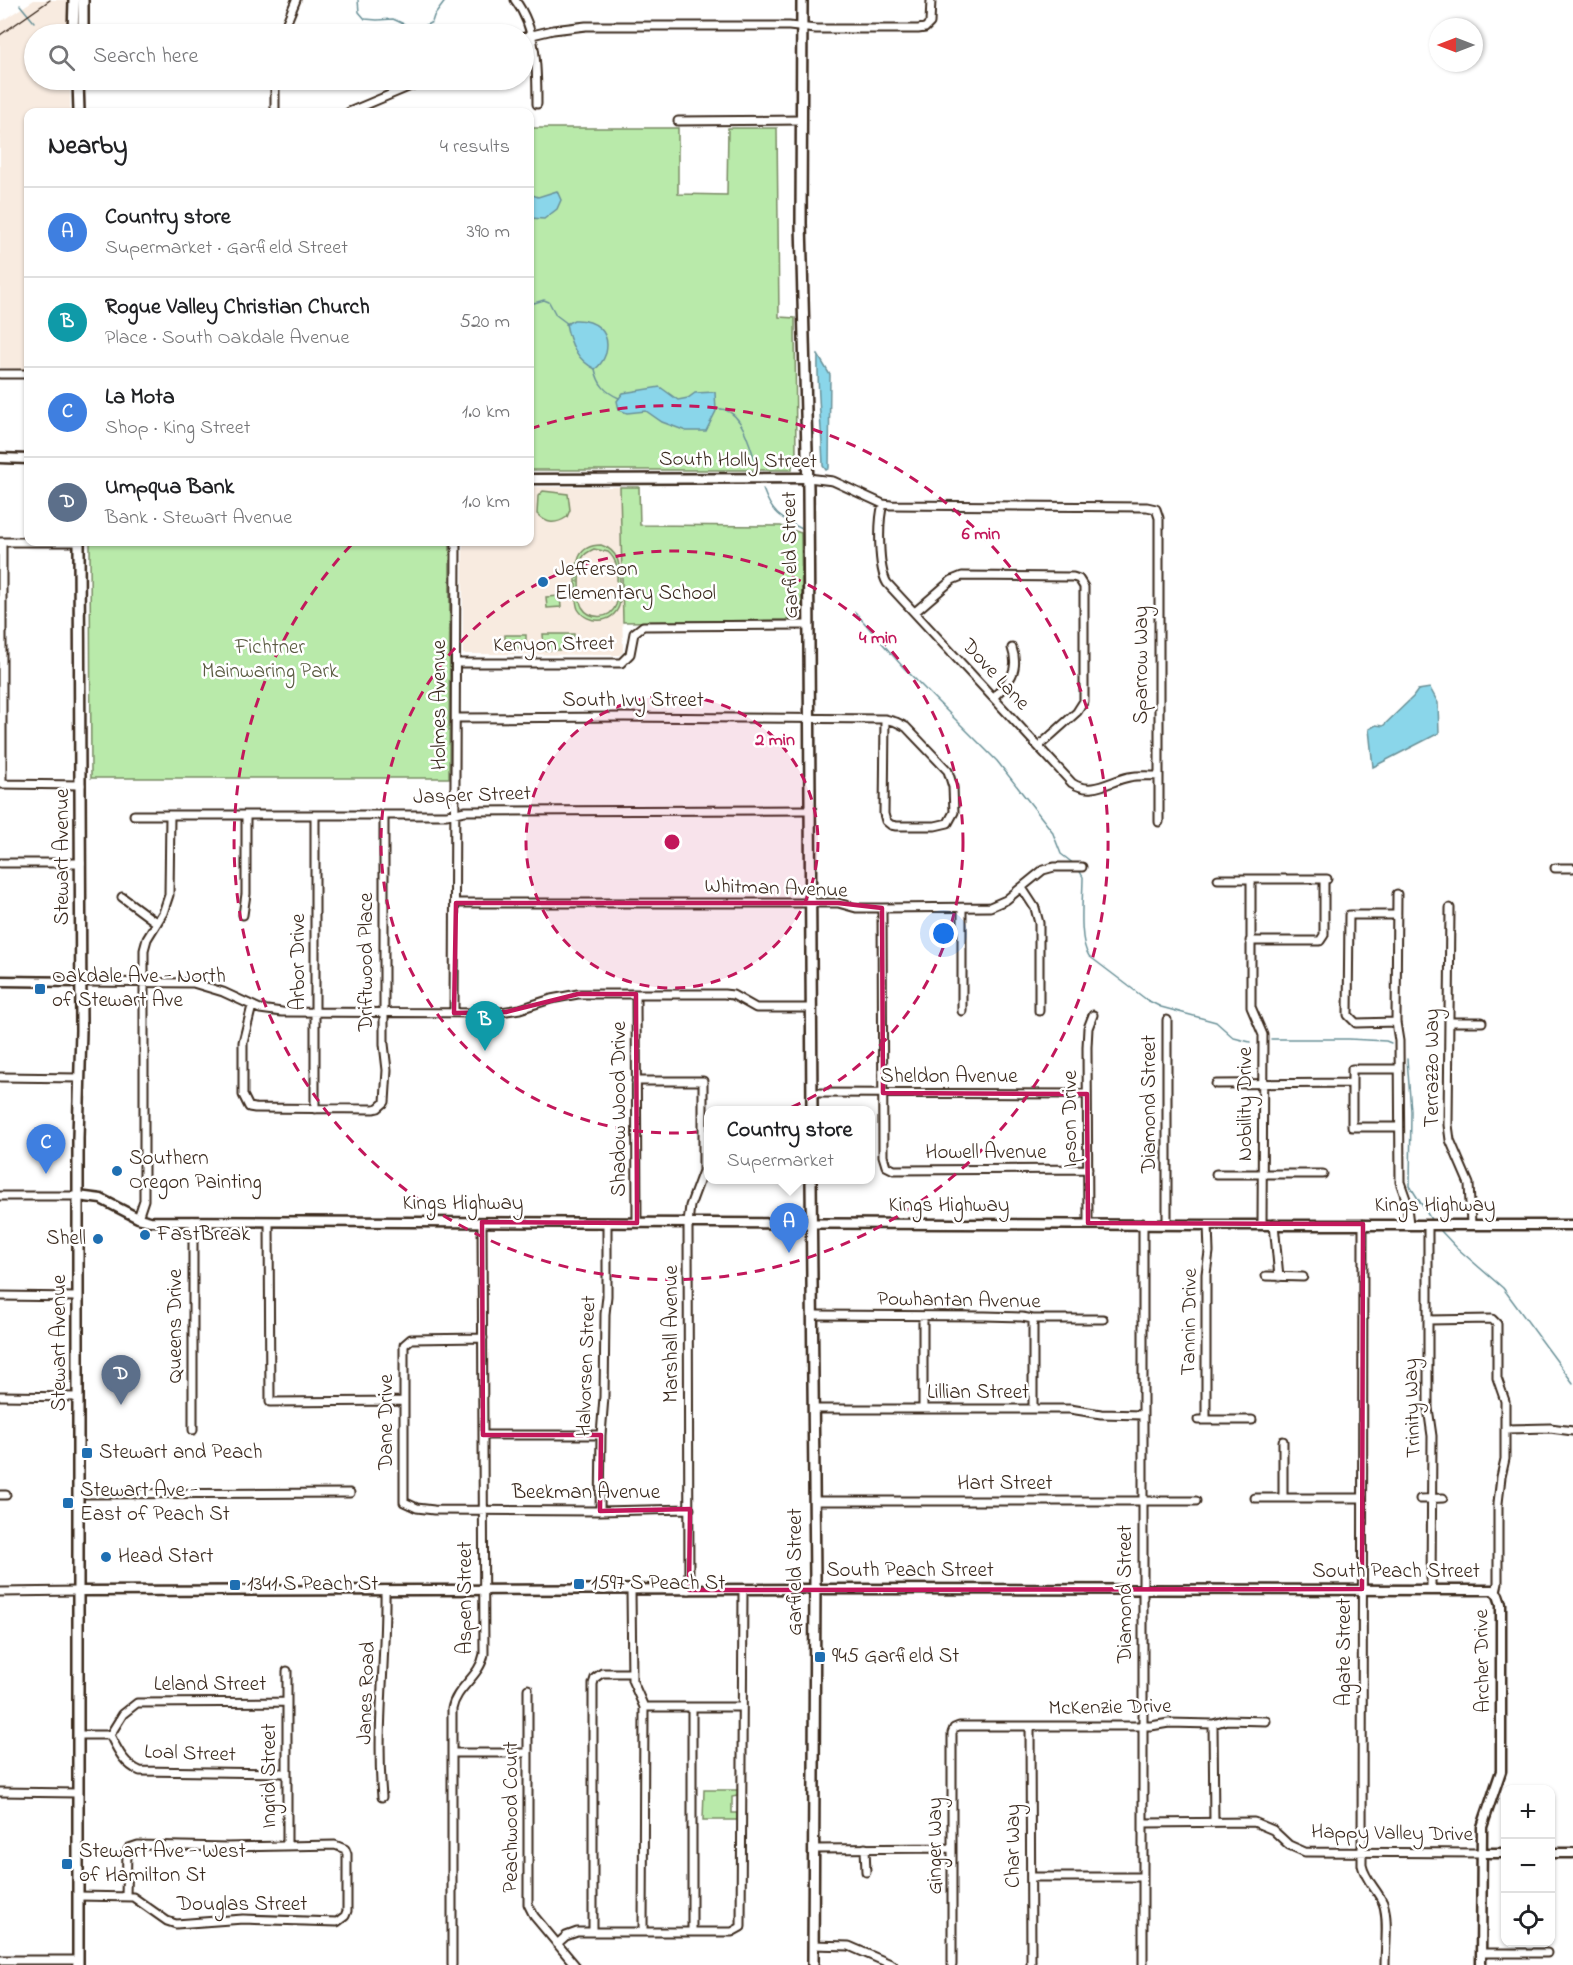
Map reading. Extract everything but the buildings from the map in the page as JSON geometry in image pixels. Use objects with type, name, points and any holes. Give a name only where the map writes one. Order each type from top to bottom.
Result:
[{"type":"main road","points":[[74,0],[74,24]]},
{"type":"main road","points":[[83,0],[83,24]]},
{"type":"main road","name":"Garfield Street","points":[[802,0],[801,223],[808,478],[812,1106]]},
{"type":"main road","points":[[74,108],[75,90]]},
{"type":"main road","points":[[77,90],[79,108]]},
{"type":"main road","points":[[83,90],[84,108]]},
{"type":"main road","name":"Stewart Avenue","points":[[78,1962],[78,1196],[81,982],[79,546]]},
{"type":"main road","name":"Garfield Street","points":[[811,1184],[815,1589],[813,1965]]},
{"type":"street","points":[[286,24],[296,0]]},
{"type":"street","points":[[515,0],[523,11],[525,24]]},
{"type":"street","points":[[534,34],[586,26],[926,28],[930,23],[931,0]]},
{"type":"street","points":[[534,57],[537,66],[537,104]]},
{"type":"street","points":[[275,90],[275,108]]},
{"type":"street","points":[[358,108],[401,90]]},
{"type":"street","points":[[678,121],[802,120]]},
{"type":"street","points":[[0,374],[24,374]]},
{"type":"street","points":[[0,459],[24,459]]},
{"type":"street","name":"South Holly Street","points":[[534,479],[808,478],[833,481],[883,504],[1147,507],[1156,509]]},
{"type":"street","name":"Dove Lane","points":[[883,504],[881,512],[883,575],[887,583],[1072,783],[1093,789],[1132,776],[1159,776]]},
{"type":"street","name":"Sparrow Way","points":[[1156,509],[1159,518],[1159,822]]},
{"type":"street","points":[[24,542],[1,542],[1,784],[81,785]]},
{"type":"street","name":"Holmes Avenue","points":[[454,1013],[456,546]]},
{"type":"street","points":[[915,612],[952,580],[962,576],[1073,577],[1081,581],[1084,587],[1084,701],[1077,712],[1039,746]]},
{"type":"street","name":"Kenyon Street","points":[[456,663],[621,663],[630,654],[634,633],[643,626],[809,625]]},
{"type":"street","points":[[994,697],[1010,681],[1014,673],[1016,665],[1012,648]]},
{"type":"street","name":"South Ivy Street","points":[[456,718],[885,719]]},
{"type":"street","points":[[885,719],[906,727],[950,775],[955,806],[953,817],[948,823],[934,826],[896,826],[886,822],[884,814],[885,719]]},
{"type":"street","name":"Jasper Street","points":[[134,815],[384,816],[465,811],[810,810]]},
{"type":"street","points":[[138,1218],[144,1200],[145,945],[166,908],[170,895],[170,816]]},
{"type":"street","points":[[243,915],[246,894],[246,816]]},
{"type":"street","name":"Arbor Drive","points":[[315,816],[315,1109]]},
{"type":"street","name":"Driftwood Place","points":[[315,1109],[374,1109],[381,1106],[386,1099],[384,816]]},
{"type":"street","points":[[0,863],[81,863]]},
{"type":"street","name":"Whitman Avenue","points":[[456,903],[838,903],[856,908],[962,908],[995,906],[1022,888],[1042,870],[1054,867],[1082,867]]},
{"type":"street","points":[[1556,868],[1573,868]]},
{"type":"street","points":[[1218,879],[1326,879],[1324,935],[1320,941],[1250,941]]},
{"type":"street","name":"Nobility Drive","points":[[1251,879],[1251,1007],[1263,1035],[1262,1224]]},
{"type":"street","points":[[1022,888],[1035,908],[1039,923],[1039,1011]]},
{"type":"street","points":[[1397,894],[1396,1022],[1399,1069],[1400,1182],[1406,1199],[1409,1224]]},
{"type":"street","points":[[122,897],[157,923]]},
{"type":"street","points":[[882,908],[883,1093]]},
{"type":"street","points":[[962,908],[962,1011]]},
{"type":"street","name":"Terrazzo Way","points":[[1450,908],[1448,1125],[1454,1150],[1469,1184],[1471,1224]]},
{"type":"street","points":[[1396,1022],[1356,1023],[1350,1018],[1349,915],[1397,915]]},
{"type":"street","points":[[0,981],[193,983],[273,1012],[506,1012],[550,999],[578,994],[724,994],[733,995],[756,1008],[810,1008]]},
{"type":"street","name":"Shadow Wood Drive","points":[[636,994],[636,1222]]},
{"type":"street","points":[[252,1006],[243,1042],[243,1095],[246,1104],[255,1108],[315,1109]]},
{"type":"street","name":"Ipson Drive","points":[[1088,1223],[1088,1028],[1093,1015]]},
{"type":"street","name":"Diamond Street","points":[[1167,1020],[1167,1224]]},
{"type":"street","points":[[1449,1022],[1482,1022]]},
{"type":"street","points":[[1399,1069],[1353,1069],[1352,1126],[1400,1126]]},
{"type":"street","points":[[0,1077],[79,1078]]},
{"type":"street","name":"Marshall Avenue","points":[[636,1081],[703,1081],[703,1171],[690,1206],[688,1222],[689,1590]]},
{"type":"street","points":[[1216,1084],[1352,1083]]},
{"type":"street","name":"Sheldon Avenue","points":[[812,1093],[1087,1094]]},
{"type":"street","name":"Howell Avenue","points":[[883,1093],[883,1156],[886,1166],[894,1170],[1088,1169]]},
{"type":"street","points":[[1216,1174],[1323,1174]]},
{"type":"street","points":[[0,1196],[78,1196]]},
{"type":"street","name":"Kings Highway","points":[[78,1196],[101,1199],[138,1218],[150,1221],[1573,1224]]},
{"type":"street","name":"Queens Drive","points":[[192,1430],[193,1221]]},
{"type":"street","points":[[269,1222],[270,1402],[404,1401]]},
{"type":"street","name":"Aspen Street","points":[[452,1965],[453,1703],[483,1664],[484,1654],[483,1222]]},
{"type":"street","name":"Halvorsen Street","points":[[600,1511],[607,1222]]},
{"type":"street","name":"Diamond Street","points":[[1143,1223],[1143,1965]]},
{"type":"street","points":[[1274,1224],[1279,1277]]},
{"type":"street","name":"Agate Street","points":[[1363,1224],[1362,1853],[1365,1875],[1380,1898],[1385,1911],[1385,1965]]},
{"type":"street","name":"Tannin Drive","points":[[1208,1225],[1209,1252],[1206,1274],[1202,1420],[1252,1420]]},
{"type":"street","name":"Trinity Way","points":[[1428,1225],[1428,1408],[1432,1436],[1431,1590]]},
{"type":"street","points":[[1266,1276],[1303,1277]]},
{"type":"street","points":[[0,1296],[78,1297]]},
{"type":"street","name":"Powhantan Avenue","points":[[814,1315],[1103,1319]]},
{"type":"street","points":[[923,1316],[923,1409]]},
{"type":"street","points":[[1033,1319],[1033,1409]]},
{"type":"street","name":"Archer Drive","points":[[1428,1320],[1495,1321],[1498,1339],[1497,1378],[1504,1401],[1505,1459],[1499,1495],[1496,1592],[1501,1604],[1501,1772],[1484,1816],[1481,1853],[1481,1965]]},
{"type":"street","name":"Dane Drive","points":[[404,1502],[404,1347],[406,1342],[411,1339],[483,1338]]},
{"type":"street","points":[[0,1396],[78,1397]]},
{"type":"street","name":"Lillian Street","points":[[814,1409],[1070,1409],[1094,1414],[1142,1414]]},
{"type":"street","points":[[1505,1429],[1550,1428],[1573,1431]]},
{"type":"street","points":[[483,1435],[601,1435]]},
{"type":"street","points":[[1283,1441],[1283,1498]]},
{"type":"street","points":[[78,1494],[350,1493]]},
{"type":"street","points":[[1255,1498],[1362,1498]]},
{"type":"street","points":[[1420,1499],[1443,1498]]},
{"type":"street","name":"Hart Street","points":[[814,1501],[1196,1501]]},
{"type":"street","name":"Beekman Avenue","points":[[404,1502],[424,1509],[600,1511],[690,1509]]},
{"type":"street","points":[[557,1944],[571,1934],[732,1932],[741,1927],[743,1589]]},
{"type":"street","name":"South Peach Street","points":[[0,1592],[1362,1589],[1496,1592]]},
{"type":"street","name":"Janes Road","points":[[382,1797],[380,1690],[385,1648],[385,1590]]},
{"type":"street","points":[[631,1590],[631,1673],[644,1707],[643,1932]]},
{"type":"street","name":"Ingrid Street","points":[[286,1845],[287,1671]]},
{"type":"street","points":[[593,1932],[593,1684],[595,1678],[602,1673],[631,1673]]},
{"type":"street","name":"Peachwood Court","points":[[528,1689],[528,1904],[534,1916],[574,1965]]},
{"type":"street","name":"Leland Street","points":[[110,1735],[123,1714],[137,1703],[286,1702]]},
{"type":"street","points":[[644,1707],[742,1707]]},
{"type":"street","points":[[692,1707],[692,1932]]},
{"type":"street","name":"McKenzie Drive","points":[[954,1728],[959,1726],[1143,1726],[1169,1723],[1213,1724],[1227,1720],[1266,1721]]},
{"type":"street","points":[[1213,1724],[1214,1822]]},
{"type":"street","name":"Char Way","points":[[1030,1726],[1031,1965]]},
{"type":"street","name":"Ginger Way","points":[[952,1965],[952,1733],[954,1728]]},
{"type":"street","points":[[78,1735],[110,1735]]},
{"type":"street","name":"Loal Street","points":[[110,1735],[125,1761],[130,1767],[140,1771],[286,1773]]},
{"type":"street","points":[[452,1753],[527,1753]]},
{"type":"street","points":[[0,1792],[78,1793]]},
{"type":"street","name":"Happy Valley Drive","points":[[1143,1823],[1260,1824],[1273,1830],[1289,1845],[1305,1852],[1501,1853]]},
{"type":"street","points":[[126,1896],[126,1859],[129,1848],[133,1846],[286,1845]]},
{"type":"street","name":"Douglas Street","points":[[78,1896],[126,1896],[141,1901],[167,1922],[176,1924],[253,1919],[331,1923],[342,1919],[346,1911],[347,1860],[345,1849],[335,1845],[286,1845]]},
{"type":"street","points":[[865,1848],[866,1872]]},
{"type":"street","points":[[813,1849],[952,1848]]},
{"type":"street","points":[[1555,1853],[1573,1853]]},
{"type":"street","points":[[1031,1877],[1143,1877]]},
{"type":"street","points":[[813,1945],[849,1946],[892,1965]]},
{"type":"street","points":[[1481,1953],[1547,1953]]},
{"type":"street","points":[[0,1960],[78,1962]]},
{"type":"highlighted area","points":[[456,903],[838,903],[882,908],[883,1093],[1087,1094],[1088,1223],[1363,1224],[1362,1589],[689,1590],[690,1509],[600,1511],[601,1435],[483,1435],[482,1222],[637,1223],[636,994],[578,994],[506,1012],[454,1013]]},
{"type":"shaded area","points":[[34,0],[70,0],[70,24],[24,24],[24,90],[70,90],[70,108],[24,108],[24,369],[0,368],[0,22]]},
{"type":"shaded area","name":"Jefferson Elementary School","points":[[534,487],[620,487],[623,652],[619,655],[463,654],[463,546],[534,546]]},
{"type":"green space","points":[[534,128],[678,128],[678,194],[727,195],[728,128],[777,128],[779,317],[795,318],[796,460],[792,470],[534,470]]},
{"type":"green space","points":[[620,487],[639,487],[640,525],[781,526],[801,533],[802,613],[797,620],[623,622]]},
{"type":"green space","points":[[543,491],[568,494],[570,510],[567,517],[551,522],[537,514],[538,496]]},
{"type":"green space","points":[[601,545],[612,551],[618,560],[620,571],[619,606],[611,616],[600,620],[587,618],[582,614],[576,600],[577,564],[582,553],[592,546]],"holes":[[[594,549],[608,552],[617,568],[617,603],[613,610],[605,616],[595,616],[582,607],[579,582],[581,561],[585,554]]]},
{"type":"green space","name":"Fichtner Mainwaring Park","points":[[90,546],[450,546],[449,778],[91,778]]},
{"type":"green space","points":[[560,596],[561,607],[547,608],[546,597]]},
{"type":"green space","points":[[543,634],[574,634],[574,650],[544,650]]},
{"type":"green space","points":[[505,635],[526,635],[526,648],[505,648]]},
{"type":"green space","points":[[704,1790],[738,1790],[737,1796],[732,1797],[732,1813],[737,1813],[737,1820],[703,1820]]},
{"type":"water","points":[[557,191],[561,200],[557,209],[544,219],[534,218],[534,196],[538,197]]},
{"type":"water","points":[[574,320],[595,324],[604,333],[606,353],[602,362],[595,369],[583,361],[572,345],[566,324]]},
{"type":"water","points":[[818,355],[830,375],[829,468],[826,470],[823,466]]},
{"type":"water","points":[[660,387],[678,400],[688,398],[695,393],[715,392],[716,411],[706,431],[686,431],[662,422],[646,411],[627,413],[619,410],[617,401],[623,393]]},
{"type":"water","points":[[1430,688],[1438,703],[1439,733],[1373,767],[1369,729],[1376,725],[1383,726],[1418,690]]},
{"type":"waterway","points":[[358,0],[359,12],[365,19],[393,19],[404,24]]},
{"type":"waterway","points":[[428,24],[432,22],[446,0]]},
{"type":"waterway","points":[[20,5],[34,22]]},
{"type":"waterway","points":[[534,303],[544,300],[549,302],[556,315],[568,324]]},
{"type":"waterway","points":[[595,369],[603,387],[619,398]]},
{"type":"waterway","points":[[715,409],[725,410],[739,421],[758,469]]},
{"type":"waterway","points":[[763,489],[773,510],[788,522],[802,529]]},
{"type":"waterway","points":[[855,612],[903,667],[997,761],[1052,831],[1061,854],[1074,864]]},
{"type":"waterway","points":[[1079,870],[1083,877],[1083,940],[1089,956],[1147,1000],[1161,1007],[1216,1022],[1234,1038],[1250,1042]]},
{"type":"waterway","points":[[1271,1039],[1349,1039],[1391,1043]]},
{"type":"waterway","points":[[1407,1059],[1411,1111],[1410,1186],[1432,1221]]},
{"type":"waterway","points":[[1441,1231],[1503,1288],[1573,1383]]},
{"type":"railway","points":[[0,35],[50,0]]},
{"type":"place","name":"Jefferson Elementary School","points":[[543,582]]},
{"type":"place","name":"Oakdale Ave - North of Stewart Ave","points":[[40,989]]},
{"type":"place","name":"Rogue Valley Christian Church","points":[[485,1051]]},
{"type":"place","name":"Southern Oregon Painting","points":[[117,1171]]},
{"type":"place","name":"La Mota","points":[[46,1174]]},
{"type":"place","name":"FastBreak","points":[[145,1235]]},
{"type":"place","name":"Shell","points":[[98,1239]]},
{"type":"place","name":"Country store","points":[[789,1253]]},
{"type":"place","name":"Umpqua Bank","points":[[121,1405]]},
{"type":"place","name":"Stewart and Peach","points":[[87,1453]]},
{"type":"place","name":"Stewart Ave - East of Peach St","points":[[68,1503]]},
{"type":"place","name":"Head Start","points":[[106,1557]]},
{"type":"place","name":"1597 S Peach St","points":[[579,1584]]},
{"type":"place","name":"1341 S Peach St","points":[[235,1585]]},
{"type":"place","name":"945 Garfield St","points":[[820,1657]]},
{"type":"place","name":"Stewart Ave - West of Hamilton St","points":[[67,1864]]}]
